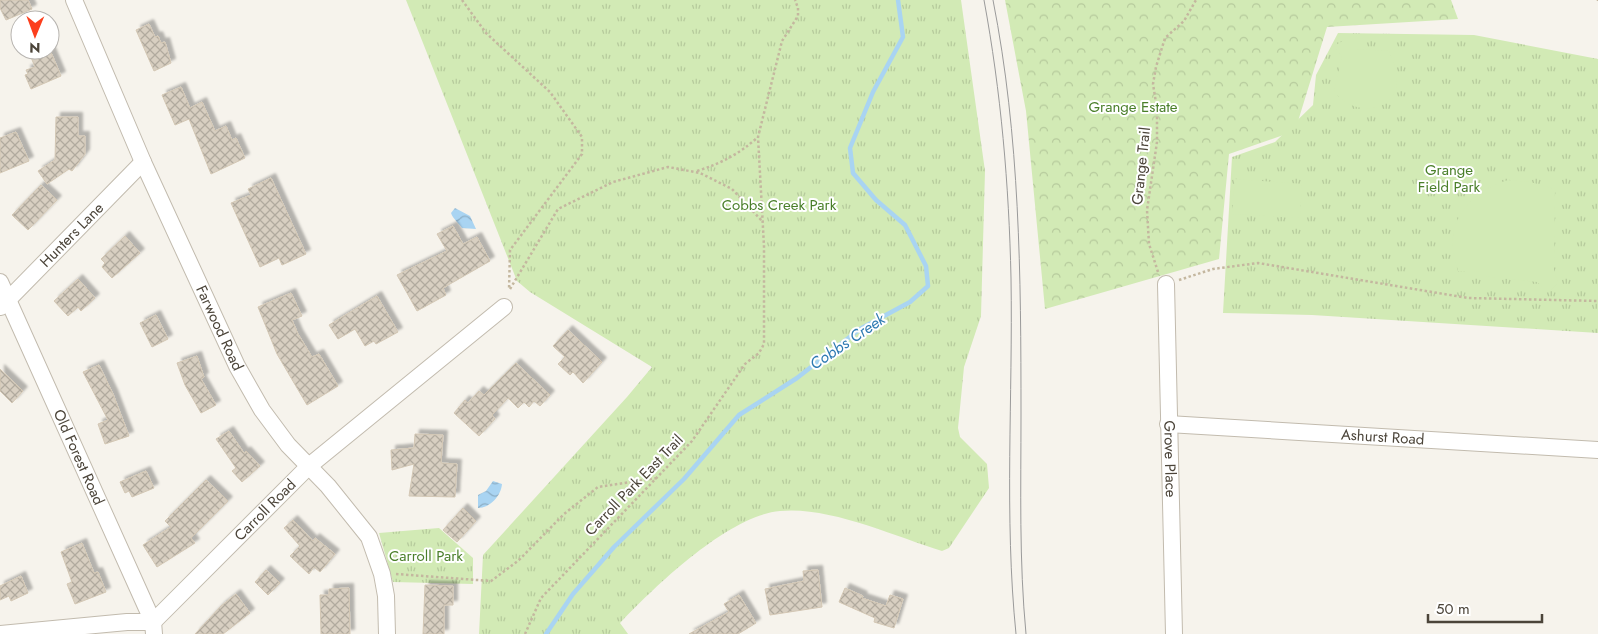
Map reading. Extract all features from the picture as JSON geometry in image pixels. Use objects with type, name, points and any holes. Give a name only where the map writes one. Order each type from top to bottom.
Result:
[{"type":"street","name":"Farwood Road","points":[[74,0],[143,162],[242,375],[262,410],[288,445],[359,522],[369,537],[382,574],[386,596],[387,634]]},
{"type":"street","name":"Hunters Lane","points":[[4,304],[143,162]]},
{"type":"street","name":"Old Forest Road","points":[[0,282],[4,304],[154,628]]},
{"type":"street","name":"Grove Place","points":[[1166,284],[1174,634]]},
{"type":"street","name":"Carroll Road","points":[[154,628],[309,466],[504,307]]},
{"type":"street","name":"Ashurst Road","points":[[1168,424],[1598,450]]},
{"type":"street","points":[[0,634],[127,622],[154,628]]},
{"type":"path","points":[[462,0],[486,33],[550,92],[582,137],[582,154],[510,250],[509,290]]},
{"type":"path","name":"Carroll Park East Trail","points":[[525,634],[541,598],[692,441],[745,364],[758,353],[764,344],[763,222],[758,137],[782,41],[798,16],[795,0]]},
{"type":"path","name":"Grange Trail","points":[[1166,284],[1155,267],[1148,244],[1147,210],[1157,142],[1158,109],[1153,84],[1164,38],[1184,21],[1196,0]]},
{"type":"path","points":[[695,172],[721,164],[739,154],[758,137]]},
{"type":"path","points":[[504,307],[509,290],[558,209],[613,182],[668,167],[695,172],[732,189],[763,222]]},
{"type":"path","points":[[1166,284],[1213,269],[1258,263],[1468,298],[1598,300]]},
{"type":"path","points":[[382,574],[490,580],[519,560],[564,514],[598,487],[658,478]]},
{"type":"green space","name":"Cobbs Creek Park","points":[[406,0],[961,0],[985,171],[981,316],[964,367],[958,428],[960,437],[987,464],[989,488],[949,548],[942,551],[883,530],[819,513],[780,511],[760,515],[738,525],[716,538],[694,555],[653,590],[620,623],[628,634],[479,634],[483,555],[652,367],[530,292],[517,281]]},
{"type":"green space","name":"Grange Estate","points":[[1005,0],[1451,0],[1458,19],[1327,27],[1295,131],[1229,154],[1219,259],[1045,309],[1026,111]]},
{"type":"green space","name":"Grange Field Park","points":[[1338,33],[1474,35],[1598,59],[1598,333],[1312,315],[1223,313],[1232,157],[1275,142],[1313,105],[1316,75]]},
{"type":"green space","points":[[1346,39],[1356,49],[1389,51],[1396,69],[1397,81],[1395,92],[1381,106],[1361,108],[1350,105],[1334,91],[1342,57],[1334,46]]},
{"type":"green space","points":[[1235,179],[1302,184],[1300,218],[1232,214]]},
{"type":"green space","points":[[1508,180],[1530,182],[1555,189],[1554,270],[1558,283],[1549,292],[1537,282],[1483,276],[1479,272],[1458,271],[1453,240],[1459,216],[1472,200],[1480,194]]},
{"type":"green space","name":"Carroll Park","points":[[439,528],[473,558],[473,584],[393,582],[379,533]]},
{"type":"water","points":[[455,208],[470,216],[476,229],[462,228],[451,213]]},
{"type":"water","points":[[493,481],[502,484],[500,493],[491,504],[478,508],[478,495],[486,491]]},
{"type":"building","points":[[0,0],[28,0],[32,9],[10,10],[10,18],[6,20],[0,8]]},
{"type":"building","points":[[149,24],[155,37],[158,36],[161,43],[165,42],[171,63],[154,71],[136,30]]},
{"type":"building","points":[[32,60],[54,60],[61,76],[31,89],[25,75],[28,74],[26,70],[35,67]]},
{"type":"building","points":[[181,87],[190,108],[202,102],[215,131],[226,126],[232,140],[236,138],[245,158],[211,174],[189,119],[175,125],[162,95]]},
{"type":"building","points":[[56,117],[78,117],[78,136],[85,136],[85,154],[72,171],[69,169],[47,184],[38,171],[55,160]]},
{"type":"building","points":[[16,132],[29,161],[0,173],[0,138]]},
{"type":"building","points":[[271,178],[306,254],[282,265],[279,258],[260,267],[231,203],[251,195],[248,189]]},
{"type":"building","points":[[41,185],[57,200],[28,230],[12,215]]},
{"type":"building","points":[[453,226],[463,244],[477,237],[490,261],[443,288],[446,295],[417,311],[397,275],[447,251],[437,234]]},
{"type":"building","points":[[125,236],[140,253],[112,278],[102,267],[105,263],[101,259]]},
{"type":"building","points":[[78,279],[95,298],[81,311],[78,307],[68,316],[54,301]]},
{"type":"building","points":[[291,293],[302,316],[292,320],[298,334],[312,357],[319,354],[338,386],[307,405],[277,354],[258,307]]},
{"type":"building","points":[[377,296],[398,332],[376,344],[374,341],[365,346],[355,329],[338,339],[329,325]]},
{"type":"building","points":[[156,315],[168,339],[152,347],[140,323]]},
{"type":"building","points":[[568,330],[602,362],[583,383],[573,372],[570,375],[558,364],[565,357],[553,346]]},
{"type":"building","points":[[197,356],[204,377],[201,379],[216,405],[201,413],[185,385],[177,363]]},
{"type":"building","points":[[516,363],[550,395],[540,406],[534,401],[529,407],[524,402],[518,408],[508,398],[492,415],[495,419],[479,436],[454,413],[465,400],[468,403],[479,391],[484,395]]},
{"type":"building","points":[[99,365],[113,394],[129,436],[105,444],[98,424],[108,420],[83,372]]},
{"type":"building","points":[[0,369],[23,391],[12,403],[0,391]]},
{"type":"building","points":[[229,431],[244,453],[246,451],[260,466],[242,482],[232,471],[236,468],[216,439]]},
{"type":"building","points":[[415,434],[443,435],[441,463],[457,464],[455,497],[409,496],[414,464],[392,470],[391,450],[414,448]]},
{"type":"building","points":[[146,471],[154,488],[132,497],[129,491],[125,493],[120,482]]},
{"type":"building","points":[[206,480],[228,501],[191,538],[195,543],[157,567],[143,545],[171,527],[165,521]]},
{"type":"building","points":[[463,508],[476,521],[457,542],[443,530]]},
{"type":"building","points":[[293,520],[313,541],[315,538],[335,554],[320,572],[314,567],[309,574],[290,556],[300,546],[284,528]]},
{"type":"building","points":[[82,543],[94,573],[98,572],[106,592],[75,604],[67,584],[72,582],[61,552]]},
{"type":"building","points":[[266,570],[280,583],[268,595],[255,582]]},
{"type":"building","points":[[818,570],[822,607],[770,615],[765,589],[804,581],[803,571]]},
{"type":"building","points":[[21,576],[28,593],[11,601],[9,596],[0,600],[0,586]]},
{"type":"building","points":[[425,585],[453,586],[453,605],[444,605],[444,634],[423,634]]},
{"type":"building","points":[[349,588],[350,634],[321,634],[320,595],[329,595],[329,589]]},
{"type":"building","points":[[845,588],[863,596],[862,598],[886,606],[890,595],[903,599],[894,628],[874,622],[875,618],[839,602]]},
{"type":"building","points":[[236,594],[250,613],[223,634],[195,634],[221,606]]},
{"type":"building","points":[[739,595],[756,623],[738,634],[689,634],[729,612],[724,604]]},
{"type":"waterway","name":"Cobbs Creek","points":[[546,634],[573,594],[614,547],[684,479],[739,415],[797,378],[860,329],[910,302],[928,286],[926,266],[905,225],[876,200],[853,173],[850,148],[873,92],[903,37],[898,0]]},
{"type":"tram line","points":[[984,0],[995,69],[1008,208],[1011,278],[1010,545],[1016,634]]},
{"type":"tram line","points":[[993,0],[1009,103],[1017,206],[1020,310],[1021,552],[1026,634]]}]
